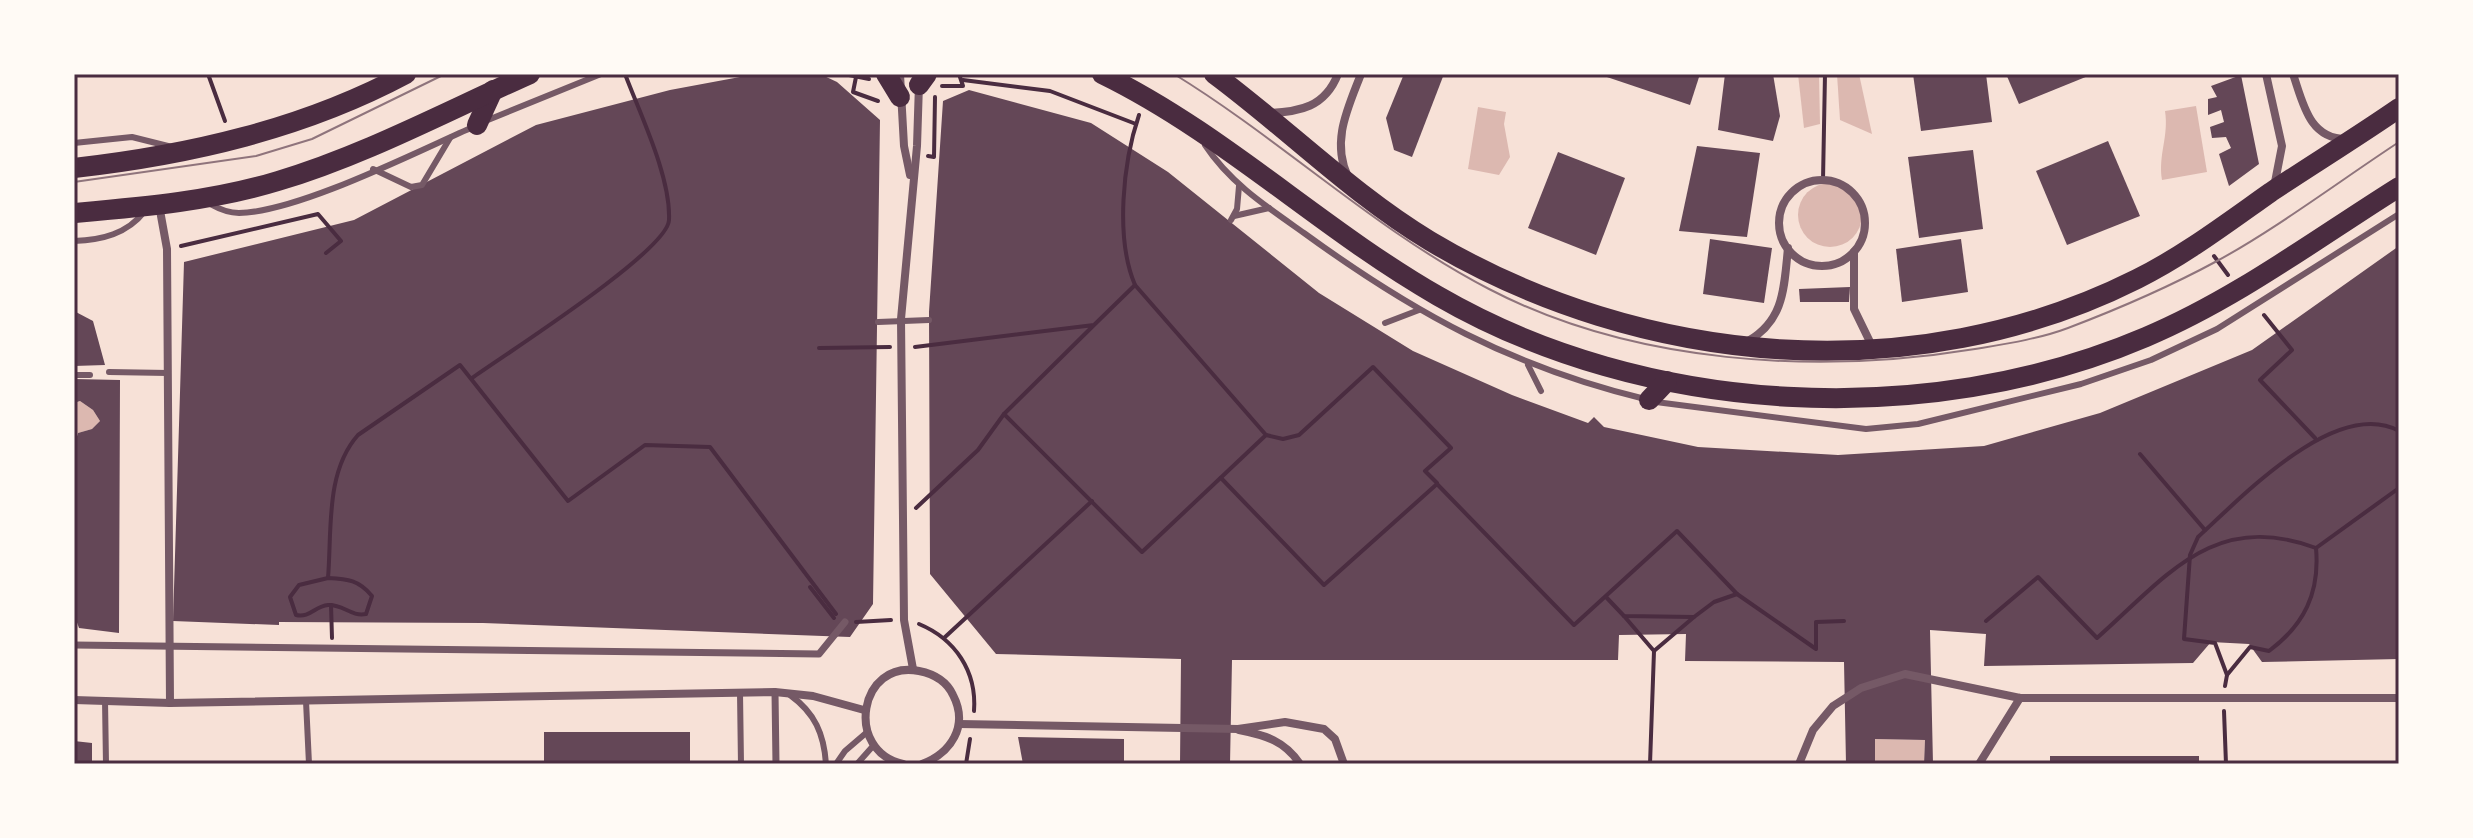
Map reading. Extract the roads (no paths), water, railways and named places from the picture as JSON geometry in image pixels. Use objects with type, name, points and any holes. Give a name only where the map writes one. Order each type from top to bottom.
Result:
[{"type":"main road","points":[[74,168],[182,153],[312,117],[406,74]]},
{"type":"main road","points":[[74,213],[200,198],[312,171],[530,74]]},
{"type":"main road","points":[[886,74],[900,103]]},
{"type":"main road","points":[[1102,74],[1196,127],[1381,261],[1462,309],[1535,343],[1667,381],[1793,397],[1880,398],[1989,382],[2068,364],[2144,338],[2217,302],[2399,187]]},
{"type":"main road","points":[[1214,74],[1352,185],[1440,247],[1553,301],[1646,329],[1784,351],[1875,350],[1952,340],[2040,318],[2136,279],[2204,241],[2399,108]]},
{"type":"main road","points":[[477,125],[493,90]]},
{"type":"main road","points":[[1649,400],[1667,381]]},
{"type":"street","points":[[900,74],[900,103],[912,183]]},
{"type":"street","points":[[1264,114],[1295,112],[1315,104],[1331,89],[1338,74]]},
{"type":"street","points":[[1352,185],[1345,170],[1340,140],[1342,125],[1361,74]]},
{"type":"street","points":[[2266,74],[2282,146],[2278,177],[2268,195]]},
{"type":"street","points":[[2293,74],[2308,118],[2316,129],[2341,139],[2355,138]]},
{"type":"street","points":[[913,669],[904,620],[901,319],[921,78]]},
{"type":"street","points":[[1854,252],[1828,265],[1799,259],[1788,248],[1779,223],[1788,197],[1797,188],[1823,180],[1846,187],[1861,206],[1864,230],[1854,252],[1854,309],[1866,338],[1875,350]]},
{"type":"street","points":[[154,204],[167,249],[170,703]]},
{"type":"street","points":[[1738,346],[1761,334],[1777,315],[1788,248]]},
{"type":"street","points":[[74,645],[819,654],[845,622]]},
{"type":"street","points":[[903,764],[883,755],[873,746],[866,733],[864,710],[870,693],[881,681],[895,672],[913,669],[942,681],[955,700],[959,724],[946,750],[922,764]]},
{"type":"street","points":[[1799,764],[1813,730],[1833,706],[1861,688],[1892,676],[1917,674],[1960,687],[2020,698],[2399,698]]},
{"type":"street","points":[[74,700],[170,703],[775,692],[813,696],[864,710]]},
{"type":"street","points":[[775,692],[776,764]]},
{"type":"street","points":[[1979,764],[2020,698]]},
{"type":"street","points":[[959,724],[1238,729],[1285,722],[1324,729],[1335,739],[1344,764]]},
{"type":"street","points":[[1238,729],[1265,735],[1282,744],[1300,764]]},
{"type":"lane","points":[[200,198],[228,212],[254,211],[300,199],[601,74]]},
{"type":"lane","points":[[1196,127],[1214,159],[1239,185],[1346,264],[1419,310],[1528,365],[1649,400],[1840,427],[1918,424],[2117,373],[2185,346],[2257,306],[2399,214]]},
{"type":"lane","points":[[373,169],[411,187],[422,185],[451,136]]},
{"type":"lane","points":[[74,143],[132,137],[158,142],[182,153]]},
{"type":"lane","points":[[1239,185],[1233,218],[1269,208]]},
{"type":"lane","points":[[74,241],[98,239],[122,231],[154,204]]},
{"type":"lane","points":[[1385,323],[1419,310]]},
{"type":"lane","points":[[878,322],[929,320]]},
{"type":"lane","points":[[1528,365],[1541,391]]},
{"type":"lane","points":[[109,372],[168,373]]},
{"type":"lane","points":[[74,375],[90,375]]},
{"type":"lane","points":[[740,693],[741,764]]},
{"type":"lane","points":[[787,693],[806,708],[820,729],[826,764]]},
{"type":"lane","points":[[105,700],[106,764]]},
{"type":"lane","points":[[306,701],[309,764]]},
{"type":"lane","points":[[836,764],[845,751],[866,733]]},
{"type":"lane","points":[[857,764],[873,746]]},
{"type":"tram line","points":[[74,182],[256,156],[312,139],[445,74]]},
{"type":"tram line","points":[[1174,74],[1407,240],[1489,289],[1545,314],[1603,334],[1664,348],[1726,357],[1789,361],[1914,357],[2010,343],[2068,328],[2143,297],[2217,261],[2399,142]]}]
